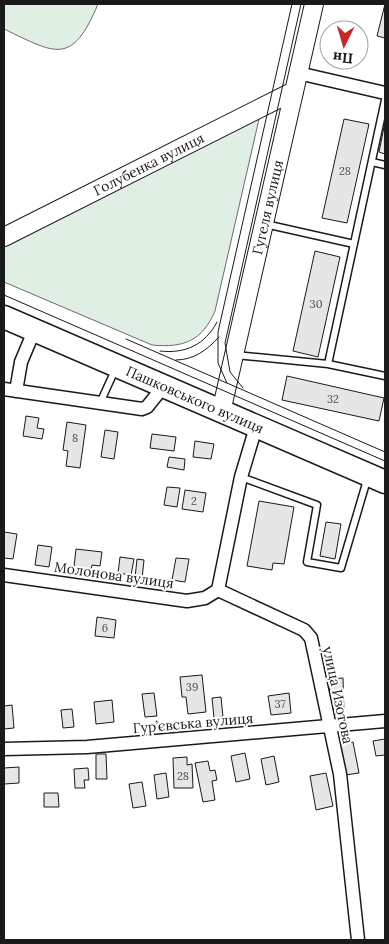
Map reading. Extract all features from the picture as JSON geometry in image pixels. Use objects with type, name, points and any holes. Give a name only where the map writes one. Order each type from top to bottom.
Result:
[{"type":"highway","name":"Пашковського вулиця","points":[[4,318],[377,479]]},
{"type":"street","name":"Гугеля вулиця","points":[[221,412],[314,4]]},
{"type":"street","points":[[298,73],[385,93]]},
{"type":"street","name":"Голубенка вулиця","points":[[4,238],[294,91]]},
{"type":"street","points":[[34,331],[10,390],[142,410],[147,407],[163,387]]},
{"type":"street","points":[[218,590],[241,477],[256,427]]},
{"type":"street","name":"Молонова вулиця","points":[[4,575],[187,601],[205,598],[218,590]]},
{"type":"street","name":"улица Изотова","points":[[218,590],[308,633],[340,774],[358,940]]},
{"type":"street","name":"Гур’євська вулиця","points":[[4,749],[87,747],[385,721]]},
{"type":"lane","points":[[328,364],[385,100]]},
{"type":"lane","points":[[372,162],[385,165]]},
{"type":"lane","points":[[264,224],[354,244]]},
{"type":"lane","points":[[234,355],[328,364],[385,376]]},
{"type":"lane","points":[[100,403],[116,366]]},
{"type":"lane","points":[[241,477],[317,505],[307,562],[341,568],[377,479]]},
{"type":"green space","points":[[4,4],[98,4],[80,38],[71,46],[61,49],[37,44],[4,29]]},
{"type":"green space","points":[[259,119],[215,311],[198,336],[174,345],[152,345],[4,282],[4,247]]},
{"type":"building","points":[[385,4],[385,38],[377,36]]},
{"type":"building","points":[[344,119],[369,124],[347,223],[322,218]]},
{"type":"building","points":[[385,128],[385,154],[379,152]]},
{"type":"building","points":[[315,251],[340,257],[318,357],[293,351]]},
{"type":"building","points":[[287,376],[384,398],[379,421],[282,400]]},
{"type":"building","points":[[26,416],[39,418],[37,428],[44,429],[42,439],[23,436]]},
{"type":"building","points":[[67,422],[86,425],[80,468],[66,466],[68,451],[63,450]]},
{"type":"building","points":[[105,430],[118,432],[114,459],[101,457]]},
{"type":"building","points":[[152,434],[176,437],[174,451],[150,448]]},
{"type":"building","points":[[195,441],[214,444],[211,459],[193,457]]},
{"type":"building","points":[[169,457],[185,459],[184,470],[167,467]]},
{"type":"building","points":[[167,487],[180,488],[177,507],[164,505]]},
{"type":"building","points":[[185,490],[206,493],[203,512],[182,509]]},
{"type":"building","points":[[259,501],[294,507],[284,564],[273,563],[272,570],[247,566]]},
{"type":"building","points":[[326,522],[341,524],[335,559],[320,556]]},
{"type":"building","points":[[4,532],[17,534],[13,559],[4,558]]},
{"type":"building","points":[[38,545],[52,547],[49,567],[35,565]]},
{"type":"building","points":[[76,549],[102,552],[100,566],[92,565],[91,570],[74,567]]},
{"type":"building","points":[[120,557],[134,559],[131,575],[118,573]]},
{"type":"building","points":[[176,558],[189,559],[185,582],[172,580]]},
{"type":"building","points":[[137,559],[144,560],[142,579],[135,578]]},
{"type":"building","points":[[97,617],[116,620],[114,638],[95,636]]},
{"type":"building","points":[[202,675],[206,712],[188,714],[186,697],[182,697],[180,677]]},
{"type":"building","points":[[343,678],[344,714],[331,714],[329,679]]},
{"type":"building","points":[[154,693],[157,716],[145,717],[142,694]]},
{"type":"building","points":[[289,693],[291,713],[271,715],[268,696]]},
{"type":"building","points":[[221,697],[223,717],[214,718],[212,698]]},
{"type":"building","points":[[112,700],[114,722],[96,724],[94,702]]},
{"type":"building","points":[[12,705],[14,728],[4,729],[4,706]]},
{"type":"building","points":[[72,709],[74,727],[63,728],[61,710]]},
{"type":"building","points":[[385,739],[385,755],[376,756],[373,741]]},
{"type":"building","points":[[353,742],[359,773],[345,775],[339,745]]},
{"type":"building","points":[[245,753],[250,779],[236,782],[231,756]]},
{"type":"building","points":[[96,754],[106,754],[107,779],[96,779]]},
{"type":"building","points":[[274,756],[279,782],[266,785],[261,759]]},
{"type":"building","points":[[187,757],[187,765],[192,764],[193,788],[174,788],[173,758]]},
{"type":"building","points":[[208,761],[210,771],[215,770],[217,780],[212,781],[215,800],[203,802],[195,763]]},
{"type":"building","points":[[19,767],[19,783],[4,784],[4,768]]},
{"type":"building","points":[[88,768],[89,780],[84,780],[85,788],[75,788],[74,769]]},
{"type":"building","points":[[166,773],[169,797],[157,799],[154,775]]},
{"type":"building","points":[[326,773],[333,806],[316,810],[310,776]]},
{"type":"building","points":[[142,782],[146,806],[133,808],[129,784]]},
{"type":"building","points":[[44,793],[58,793],[59,807],[44,807]]},
{"type":"tram line","points":[[227,383],[218,363],[218,332],[292,4]]},
{"type":"tram line","points":[[243,388],[230,372],[225,343],[301,4]]},
{"type":"tram line","points":[[4,295],[385,461]]},
{"type":"tram line","points":[[160,351],[178,351],[193,346],[207,337],[217,322]]},
{"type":"tram line","points":[[176,360],[183,360],[200,353],[219,337]]},
{"type":"tram line","points":[[126,339],[385,452]]}]
